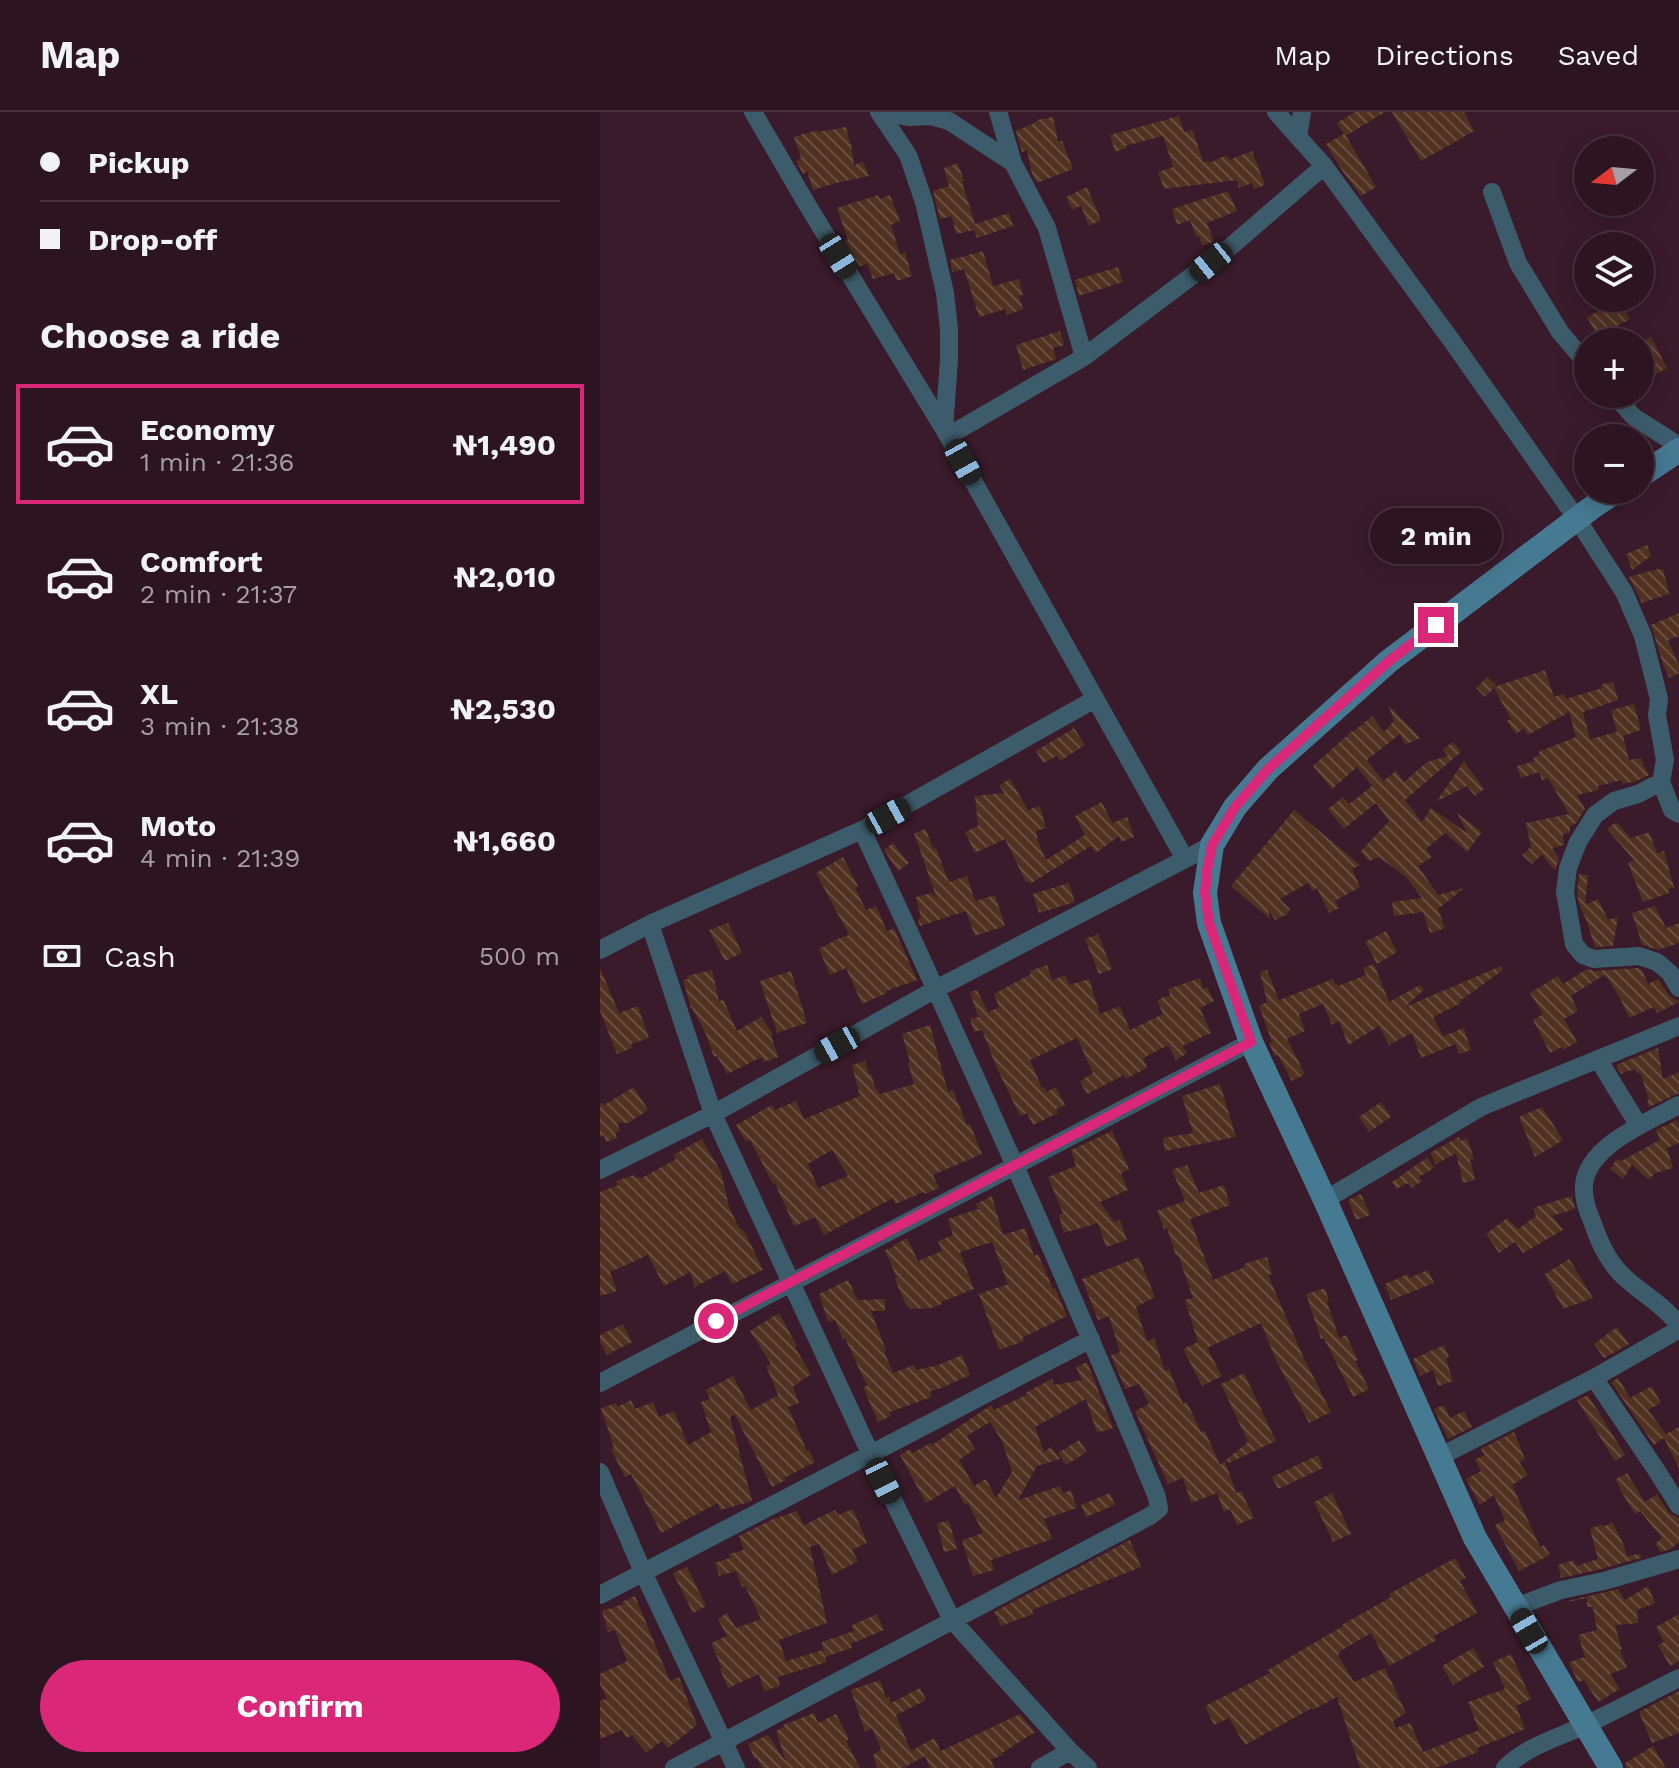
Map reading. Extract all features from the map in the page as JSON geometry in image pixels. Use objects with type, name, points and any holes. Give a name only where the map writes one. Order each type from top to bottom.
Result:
[{"type":"street","points":[[753,112],[946,432],[1185,859]]},
{"type":"street","points":[[879,112],[908,155],[924,202],[945,293],[949,329],[946,432]]},
{"type":"street","points":[[879,112],[910,117],[931,116],[949,121],[1013,163]]},
{"type":"street","points":[[998,112],[1013,163],[1047,228],[1084,357]]},
{"type":"street","points":[[1276,112],[1324,166],[1454,344],[1577,519],[1624,592],[1643,636],[1659,699],[1657,715],[1665,760],[1661,782],[1672,810],[1679,814]]},
{"type":"street","points":[[1298,137],[1302,112]]},
{"type":"street","points":[[908,155],[910,117]]},
{"type":"street","points":[[946,432],[1084,357],[1217,258],[1324,166]]},
{"type":"street","points":[[1492,192],[1518,263],[1560,332],[1574,348]]},
{"type":"street","points":[[1626,408],[1679,448],[1654,466]]},
{"type":"street","points":[[1598,504],[1389,661],[1268,769],[1235,807],[1212,845],[1205,893],[1209,923],[1251,1042],[1325,1200],[1475,1538],[1611,1768]]},
{"type":"street","points":[[600,950],[650,924],[862,830],[1095,699]]},
{"type":"street","points":[[1661,782],[1638,794],[1614,801],[1595,815],[1578,842],[1568,868],[1565,892],[1574,944],[1583,955],[1594,959],[1639,956],[1657,962],[1670,973],[1679,988]]},
{"type":"street","points":[[674,1768],[1159,1509],[1157,1497],[1091,1339],[862,830]]},
{"type":"street","points":[[600,1170],[713,1114],[936,989],[1212,845]]},
{"type":"street","points":[[650,924],[713,1114],[870,1453],[952,1620],[1088,1768]]},
{"type":"street","points":[[1325,1200],[1481,1107],[1679,1026]]},
{"type":"street","points":[[600,1383],[1251,1042]]},
{"type":"street","points":[[1598,1059],[1639,1126]]},
{"type":"street","points":[[1439,1457],[1594,1378],[1676,1331],[1677,1323],[1670,1313],[1612,1264],[1586,1207],[1584,1184],[1591,1164],[1604,1148],[1679,1105]]},
{"type":"street","points":[[600,1595],[1091,1339]]},
{"type":"street","points":[[1594,1378],[1679,1506]]},
{"type":"street","points":[[600,1472],[643,1572],[736,1768]]},
{"type":"street","points":[[1516,1607],[1561,1590],[1679,1559]]},
{"type":"street","points":[[1505,1768],[1511,1761],[1537,1747],[1679,1678]]},
{"type":"street","points":[[1040,1768],[1070,1751]]},
{"type":"building","points":[[1355,112],[1385,112],[1346,136],[1376,187],[1361,196],[1326,144],[1344,134],[1337,123]]},
{"type":"building","points":[[1392,112],[1464,112],[1474,131],[1421,161]]},
{"type":"building","points":[[1179,116],[1184,132],[1193,130],[1203,162],[1209,163],[1227,155],[1229,160],[1252,151],[1265,185],[1254,189],[1252,183],[1239,188],[1237,180],[1164,189],[1158,172],[1173,167],[1163,136],[1125,146],[1115,152],[1110,135]]},
{"type":"building","points":[[1053,117],[1058,142],[1062,141],[1073,169],[1037,183],[1027,150],[1022,152],[1016,131],[1037,120]]},
{"type":"building","points":[[846,127],[854,165],[863,162],[869,176],[813,190],[807,171],[803,174],[796,161],[801,158],[794,137],[817,130]]},
{"type":"building","points":[[958,163],[975,224],[1009,213],[1013,226],[977,238],[974,230],[956,234],[952,216],[940,219],[933,191],[949,186],[944,168]]},
{"type":"building","points":[[1087,187],[1101,220],[1089,226],[1081,206],[1072,210],[1066,197]]},
{"type":"building","points":[[1228,191],[1237,211],[1207,223],[1214,242],[1202,245],[1190,220],[1177,225],[1172,209]]},
{"type":"building","points":[[878,195],[880,199],[890,195],[900,221],[891,225],[900,254],[905,252],[912,276],[897,281],[894,273],[873,279],[867,263],[859,267],[844,241],[848,240],[837,208]]},
{"type":"building","points":[[983,251],[993,286],[1019,279],[1023,309],[1007,315],[1005,309],[979,317],[964,269],[952,272],[950,260]]},
{"type":"building","points":[[1118,267],[1123,282],[1079,296],[1075,280]]},
{"type":"building","points":[[1597,312],[1626,312],[1630,319],[1613,328],[1593,328],[1587,317]]},
{"type":"building","points":[[1060,331],[1064,345],[1053,348],[1056,359],[1023,370],[1016,345]]},
{"type":"building","points":[[1654,343],[1667,368],[1654,375]]},
{"type":"building","points":[[1647,545],[1651,556],[1632,570],[1626,554]]},
{"type":"building","points":[[1663,569],[1669,594],[1642,603],[1629,577]]},
{"type":"building","points":[[1679,613],[1679,636],[1668,640],[1679,665],[1679,673],[1669,678],[1651,625]]},
{"type":"building","points":[[1545,670],[1554,697],[1564,694],[1566,699],[1613,682],[1618,700],[1583,712],[1590,739],[1617,732],[1611,710],[1634,704],[1641,730],[1623,736],[1629,760],[1641,758],[1649,775],[1637,781],[1623,784],[1621,780],[1598,786],[1599,790],[1577,795],[1585,809],[1576,823],[1570,826],[1570,833],[1563,834],[1564,845],[1552,848],[1559,858],[1554,870],[1542,854],[1532,864],[1522,855],[1531,847],[1526,823],[1569,814],[1548,778],[1542,780],[1539,772],[1521,778],[1517,766],[1535,761],[1533,758],[1540,755],[1538,752],[1576,737],[1569,712],[1528,735],[1524,728],[1516,734],[1507,721],[1511,719],[1494,688],[1485,697],[1476,688],[1487,677],[1496,685],[1494,687]]},
{"type":"building","points":[[1389,706],[1420,738],[1405,745],[1400,734],[1367,760],[1383,781],[1396,771],[1404,782],[1427,762],[1448,756],[1443,749],[1453,742],[1461,752],[1405,800],[1422,822],[1431,808],[1467,833],[1457,813],[1482,832],[1467,852],[1445,833],[1426,849],[1432,857],[1418,866],[1438,895],[1464,888],[1438,909],[1445,928],[1430,933],[1423,912],[1394,916],[1392,902],[1422,898],[1406,877],[1379,857],[1369,861],[1361,851],[1389,821],[1376,803],[1344,829],[1328,809],[1343,797],[1349,804],[1372,786],[1357,767],[1332,789],[1313,766],[1372,716],[1384,732],[1394,721]]},
{"type":"building","points":[[1074,728],[1085,745],[1060,761],[1057,756],[1043,763],[1036,751]]},
{"type":"building","points":[[1464,761],[1484,789],[1475,796],[1467,786],[1436,802]]},
{"type":"building","points":[[1010,779],[1028,810],[1040,806],[1046,828],[1036,831],[1046,860],[1085,835],[1075,816],[1102,802],[1112,823],[1127,817],[1134,837],[1121,842],[1119,836],[1096,853],[1091,846],[1030,884],[1026,882],[1005,839],[975,853],[965,832],[978,826],[975,796],[1004,793],[999,785]]},
{"type":"building","points":[[1294,810],[1360,865],[1352,869],[1360,887],[1335,901],[1339,908],[1329,913],[1317,888],[1312,891],[1308,883],[1280,899],[1290,909],[1288,914],[1275,920],[1268,909],[1270,919],[1231,886]]},
{"type":"building","points":[[1616,822],[1631,838],[1649,832],[1657,853],[1664,851],[1674,888],[1668,889],[1669,893],[1643,902],[1628,863],[1634,860],[1607,829]]},
{"type":"building","points":[[926,829],[949,882],[967,876],[975,901],[995,895],[1005,926],[975,936],[966,911],[920,926],[916,897],[932,893],[937,899],[914,833]]},
{"type":"building","points":[[893,843],[909,863],[898,871],[884,850]]},
{"type":"building","points":[[843,857],[866,910],[876,906],[887,931],[894,928],[917,980],[862,1004],[846,968],[830,975],[819,949],[849,935],[816,873]]},
{"type":"building","points":[[1579,874],[1588,875],[1585,905],[1598,899],[1608,920],[1618,917],[1613,946],[1595,947],[1579,904]]},
{"type":"building","points":[[1069,883],[1075,902],[1039,913],[1033,894]]},
{"type":"building","points":[[1655,906],[1666,928],[1679,923],[1679,943],[1658,950],[1642,945],[1632,913]]},
{"type":"building","points":[[728,923],[742,953],[725,961],[709,930]]},
{"type":"building","points":[[1386,931],[1397,952],[1377,964],[1365,942]]},
{"type":"building","points":[[1098,934],[1112,969],[1099,974],[1085,939]]},
{"type":"building","points":[[1374,964],[1389,1002],[1420,985],[1424,990],[1405,1007],[1501,966],[1503,970],[1461,1003],[1433,1017],[1443,1036],[1464,1028],[1471,1050],[1459,1054],[1456,1044],[1421,1058],[1412,1033],[1389,1045],[1379,1026],[1348,1045],[1339,1021],[1332,1025],[1323,1004],[1299,1014],[1305,1031],[1287,1039],[1305,1074],[1292,1081],[1269,1043],[1272,1042],[1259,1006],[1267,1002],[1260,972],[1267,970],[1279,1000],[1333,979],[1338,986],[1366,975],[1363,968]]},
{"type":"building","points":[[1047,965],[1052,980],[1066,975],[1069,985],[1089,979],[1100,1014],[1120,1006],[1130,1030],[1163,1014],[1157,1000],[1170,995],[1168,989],[1200,978],[1203,989],[1207,987],[1214,1001],[1200,1008],[1211,1033],[1182,1046],[1187,1053],[1176,1060],[1168,1045],[1143,1058],[1147,1068],[1125,1079],[1124,1075],[1087,1094],[1080,1081],[1093,1073],[1077,1038],[1030,1060],[1042,1088],[1046,1092],[1056,1087],[1065,1105],[1056,1109],[1058,1113],[1033,1125],[1027,1113],[1020,1116],[982,1030],[974,1032],[970,1019],[978,1017],[970,992],[977,990],[988,1012],[999,1007],[994,994],[1031,974],[1030,971]]},
{"type":"building","points":[[600,968],[619,1013],[638,1006],[649,1038],[631,1044],[632,1048],[617,1054],[600,1011]]},
{"type":"building","points":[[1587,969],[1642,970],[1648,984],[1658,979],[1669,995],[1679,1002],[1657,1013],[1654,1007],[1629,1018],[1604,975],[1571,996],[1578,1011],[1564,1019],[1577,1042],[1550,1053],[1533,1020],[1543,1014],[1530,993],[1558,976],[1563,984]]},
{"type":"building","points":[[712,970],[719,1002],[723,999],[737,1031],[761,1017],[773,1034],[778,1057],[764,1062],[762,1057],[727,1074],[717,1056],[714,1057],[705,1032],[691,1008],[683,980],[688,979],[687,976]]},
{"type":"building","points":[[791,971],[807,1023],[777,1033],[760,981]]},
{"type":"building","points":[[930,1025],[948,1092],[953,1090],[982,1154],[933,1175],[939,1188],[895,1204],[893,1198],[824,1235],[815,1217],[794,1226],[775,1183],[750,1140],[746,1142],[736,1125],[772,1105],[775,1110],[796,1101],[804,1119],[860,1096],[852,1065],[865,1061],[880,1094],[914,1084],[902,1034]],"holes":[[[832,1150],[848,1176],[818,1188],[808,1164]]]},
{"type":"building","points":[[1658,1048],[1663,1079],[1679,1072],[1679,1093],[1649,1107],[1640,1072],[1637,1074],[1635,1069],[1621,1074],[1616,1065]]},
{"type":"building","points":[[1220,1084],[1236,1137],[1165,1151],[1163,1138],[1193,1133],[1182,1096]]},
{"type":"building","points":[[634,1087],[648,1110],[628,1123],[617,1122],[620,1131],[615,1133],[617,1138],[606,1142],[604,1135],[600,1137],[600,1104],[604,1105]]},
{"type":"building","points":[[1381,1102],[1391,1117],[1369,1132],[1359,1117]]},
{"type":"building","points":[[1542,1107],[1563,1140],[1535,1157],[1519,1117]]},
{"type":"building","points":[[1677,1120],[1679,1143],[1667,1148],[1673,1168],[1655,1173],[1649,1180],[1632,1165],[1623,1179],[1610,1169],[1617,1159],[1621,1161],[1660,1140],[1656,1130]]},
{"type":"building","points":[[1112,1131],[1129,1169],[1121,1173],[1128,1190],[1100,1202],[1114,1222],[1120,1220],[1127,1240],[1106,1247],[1098,1223],[1064,1233],[1059,1215],[1063,1213],[1048,1177],[1076,1166],[1071,1150]]},
{"type":"building","points":[[1459,1137],[1460,1141],[1467,1138],[1474,1159],[1470,1160],[1475,1180],[1463,1183],[1456,1153],[1436,1164],[1430,1153]]},
{"type":"building","points":[[702,1139],[721,1172],[729,1207],[763,1270],[732,1284],[725,1271],[695,1287],[690,1272],[664,1286],[648,1255],[610,1272],[617,1291],[600,1296],[600,1192],[618,1185],[616,1181],[634,1175],[640,1179],[676,1159],[673,1155]]},
{"type":"building","points":[[1428,1157],[1434,1168],[1419,1177],[1422,1181],[1412,1188],[1408,1183],[1396,1189],[1392,1182]]},
{"type":"building","points":[[1187,1165],[1199,1193],[1224,1185],[1230,1205],[1190,1219],[1213,1280],[1245,1267],[1244,1264],[1267,1257],[1272,1274],[1268,1275],[1331,1412],[1309,1423],[1276,1360],[1261,1323],[1207,1348],[1222,1376],[1202,1386],[1183,1349],[1198,1342],[1185,1300],[1193,1298],[1167,1228],[1164,1229],[1157,1211],[1185,1201],[1172,1170]]},
{"type":"building","points":[[1361,1194],[1370,1215],[1356,1220],[1348,1200]]},
{"type":"building","points":[[992,1196],[1003,1235],[1025,1228],[1034,1256],[1038,1254],[1067,1316],[1022,1338],[1024,1341],[999,1350],[979,1294],[1008,1284],[992,1242],[960,1252],[974,1289],[931,1308],[910,1309],[905,1303],[885,1250],[907,1238],[918,1261],[942,1251],[938,1241],[953,1235],[948,1219],[978,1209],[976,1204]]},
{"type":"building","points":[[1572,1196],[1575,1209],[1552,1216],[1563,1230],[1523,1253],[1515,1242],[1499,1253],[1486,1234],[1507,1218],[1518,1229],[1536,1216],[1533,1208]]},
{"type":"building","points":[[1139,1257],[1155,1297],[1136,1307],[1147,1341],[1154,1338],[1165,1371],[1169,1369],[1183,1404],[1187,1402],[1201,1432],[1205,1431],[1220,1465],[1225,1461],[1236,1493],[1241,1491],[1254,1518],[1237,1525],[1230,1509],[1224,1512],[1217,1493],[1191,1503],[1183,1478],[1168,1484],[1135,1411],[1149,1404],[1139,1384],[1125,1389],[1111,1355],[1120,1352],[1109,1316],[1098,1320],[1082,1279]]},
{"type":"building","points":[[1569,1259],[1593,1298],[1563,1309],[1545,1274]]},
{"type":"building","points":[[1428,1270],[1434,1283],[1391,1300],[1385,1284]]},
{"type":"building","points":[[848,1280],[858,1300],[885,1299],[885,1311],[871,1311],[893,1373],[914,1365],[916,1370],[938,1365],[962,1355],[970,1375],[930,1391],[932,1397],[889,1412],[891,1416],[878,1422],[863,1387],[867,1386],[845,1338],[835,1320],[828,1322],[819,1294]]},
{"type":"building","points":[[1325,1288],[1339,1338],[1346,1335],[1369,1389],[1353,1397],[1324,1338],[1321,1339],[1306,1294]]},
{"type":"building","points":[[779,1313],[811,1375],[793,1386],[799,1403],[788,1407],[815,1462],[772,1487],[735,1415],[730,1417],[752,1501],[720,1510],[718,1503],[661,1533],[631,1474],[625,1477],[611,1449],[614,1448],[601,1408],[616,1403],[617,1407],[631,1400],[635,1409],[653,1402],[659,1417],[674,1411],[688,1445],[711,1432],[701,1402],[710,1399],[706,1390],[733,1376],[751,1410],[778,1395],[766,1366],[771,1364],[750,1331]]},
{"type":"building","points":[[623,1324],[632,1342],[607,1355],[600,1335]]},
{"type":"building","points":[[1617,1327],[1629,1344],[1604,1358],[1594,1344]]},
{"type":"building","points":[[1444,1345],[1453,1381],[1438,1386],[1433,1370],[1420,1376],[1413,1359]]},
{"type":"building","points":[[1087,1362],[1113,1428],[1097,1433],[1086,1399],[1035,1427],[1044,1452],[1051,1447],[1060,1459],[1037,1466],[1018,1500],[1060,1486],[1063,1493],[1071,1490],[1077,1508],[1044,1519],[1052,1539],[991,1560],[994,1570],[973,1576],[962,1540],[983,1533],[968,1503],[965,1505],[955,1486],[926,1503],[900,1455],[910,1449],[912,1453],[932,1445],[991,1405],[994,1410],[1052,1379],[1054,1385],[1082,1380],[1076,1367]],"holes":[[[990,1422],[1002,1441],[1012,1472],[996,1498],[986,1479],[974,1486],[959,1460],[975,1449],[967,1436]]]},
{"type":"building","points":[[1244,1373],[1276,1441],[1229,1463],[1226,1460],[1248,1442],[1221,1384]]},
{"type":"building","points":[[1618,1378],[1630,1398],[1652,1386],[1661,1403],[1648,1410],[1666,1434],[1679,1427],[1679,1468],[1664,1438],[1654,1445],[1611,1382]]},
{"type":"building","points":[[1588,1395],[1625,1455],[1615,1461],[1577,1400]]},
{"type":"building","points":[[1444,1405],[1450,1418],[1464,1411],[1472,1427],[1448,1439],[1434,1409]]},
{"type":"building","points":[[1514,1432],[1525,1459],[1519,1462],[1528,1475],[1512,1485],[1540,1547],[1544,1545],[1550,1555],[1519,1571],[1495,1525],[1505,1521],[1494,1495],[1480,1505],[1466,1479],[1481,1471],[1475,1460],[1484,1455],[1481,1449]]},
{"type":"building","points":[[1079,1440],[1087,1452],[1066,1465],[1058,1453]]},
{"type":"building","points":[[1318,1455],[1323,1468],[1278,1489],[1272,1477]]},
{"type":"building","points":[[1627,1473],[1645,1502],[1657,1494],[1669,1513],[1679,1518],[1679,1542],[1670,1549],[1661,1552],[1655,1544],[1662,1538],[1640,1511],[1635,1514],[1621,1491],[1616,1479]]},
{"type":"building","points":[[1110,1493],[1115,1505],[1086,1517],[1081,1505]]},
{"type":"building","points":[[1332,1493],[1351,1534],[1333,1542],[1314,1502]]},
{"type":"building","points":[[853,1509],[867,1543],[852,1550],[858,1561],[832,1575],[819,1544],[810,1547],[827,1623],[779,1640],[786,1661],[823,1650],[827,1662],[778,1677],[780,1686],[764,1691],[759,1674],[728,1688],[711,1643],[727,1636],[718,1619],[727,1613],[736,1628],[761,1619],[736,1571],[719,1576],[715,1563],[730,1558],[729,1554],[744,1550],[739,1536],[771,1520],[797,1511],[804,1525],[835,1510],[838,1515]]},
{"type":"building","points":[[949,1521],[957,1549],[944,1552],[937,1523]]},
{"type":"building","points":[[1612,1522],[1627,1556],[1640,1554],[1641,1558],[1561,1578],[1558,1565],[1574,1560],[1576,1566],[1598,1559],[1590,1529]]},
{"type":"building","points":[[1130,1540],[1141,1567],[1032,1610],[1033,1614],[1000,1626],[994,1612]]},
{"type":"building","points":[[1455,1558],[1466,1578],[1460,1581],[1477,1613],[1434,1636],[1437,1640],[1389,1666],[1371,1633],[1338,1655],[1354,1682],[1385,1668],[1406,1713],[1393,1721],[1396,1728],[1410,1723],[1423,1752],[1479,1730],[1468,1702],[1505,1689],[1493,1662],[1511,1654],[1531,1699],[1516,1706],[1525,1729],[1436,1768],[1360,1768],[1337,1697],[1245,1745],[1229,1718],[1214,1725],[1205,1706],[1270,1673],[1268,1670],[1391,1597],[1389,1594]]},
{"type":"building","points":[[687,1567],[706,1606],[693,1613],[673,1573]]},
{"type":"building","points":[[1648,1586],[1655,1603],[1637,1610],[1638,1623],[1615,1625],[1627,1668],[1610,1674],[1620,1689],[1598,1702],[1584,1680],[1578,1682],[1569,1662],[1585,1657],[1578,1635],[1597,1630],[1593,1607],[1587,1607],[1587,1598],[1568,1601],[1618,1589],[1625,1600]]},
{"type":"building","points":[[635,1596],[670,1681],[679,1677],[697,1725],[668,1748],[662,1741],[646,1753],[632,1735],[626,1738],[622,1730],[600,1739],[600,1700],[607,1699],[600,1684],[600,1674],[627,1661],[615,1630],[608,1632],[602,1611],[624,1604],[622,1602]]},
{"type":"building","points":[[877,1614],[884,1630],[850,1644],[852,1648],[825,1657],[822,1642],[854,1631],[852,1625]]},
{"type":"building","points":[[1679,1614],[1679,1661],[1670,1666],[1658,1645],[1664,1642],[1656,1627]]},
{"type":"building","points":[[1473,1648],[1484,1667],[1453,1685],[1442,1666]]},
{"type":"building","points":[[880,1680],[891,1703],[920,1688],[926,1700],[896,1715],[911,1751],[934,1738],[941,1751],[1020,1714],[1035,1732],[1003,1755],[991,1759],[994,1768],[930,1768],[925,1756],[903,1768],[877,1768],[873,1755],[881,1749],[872,1728],[865,1732],[851,1690]]},
{"type":"building","points":[[1679,1691],[1679,1733],[1652,1743],[1639,1712]]},
{"type":"building","points":[[814,1713],[818,1723],[836,1714],[860,1768],[762,1768],[748,1744],[768,1735],[786,1762],[776,1731],[783,1725]]},
{"type":"building","points":[[1653,1746],[1666,1768],[1626,1768],[1625,1763]]},
{"type":"route","points":[[716,1321],[1251,1042],[1209,923],[1205,893],[1212,845],[1235,807],[1268,769],[1389,661],[1436,625]]}]
